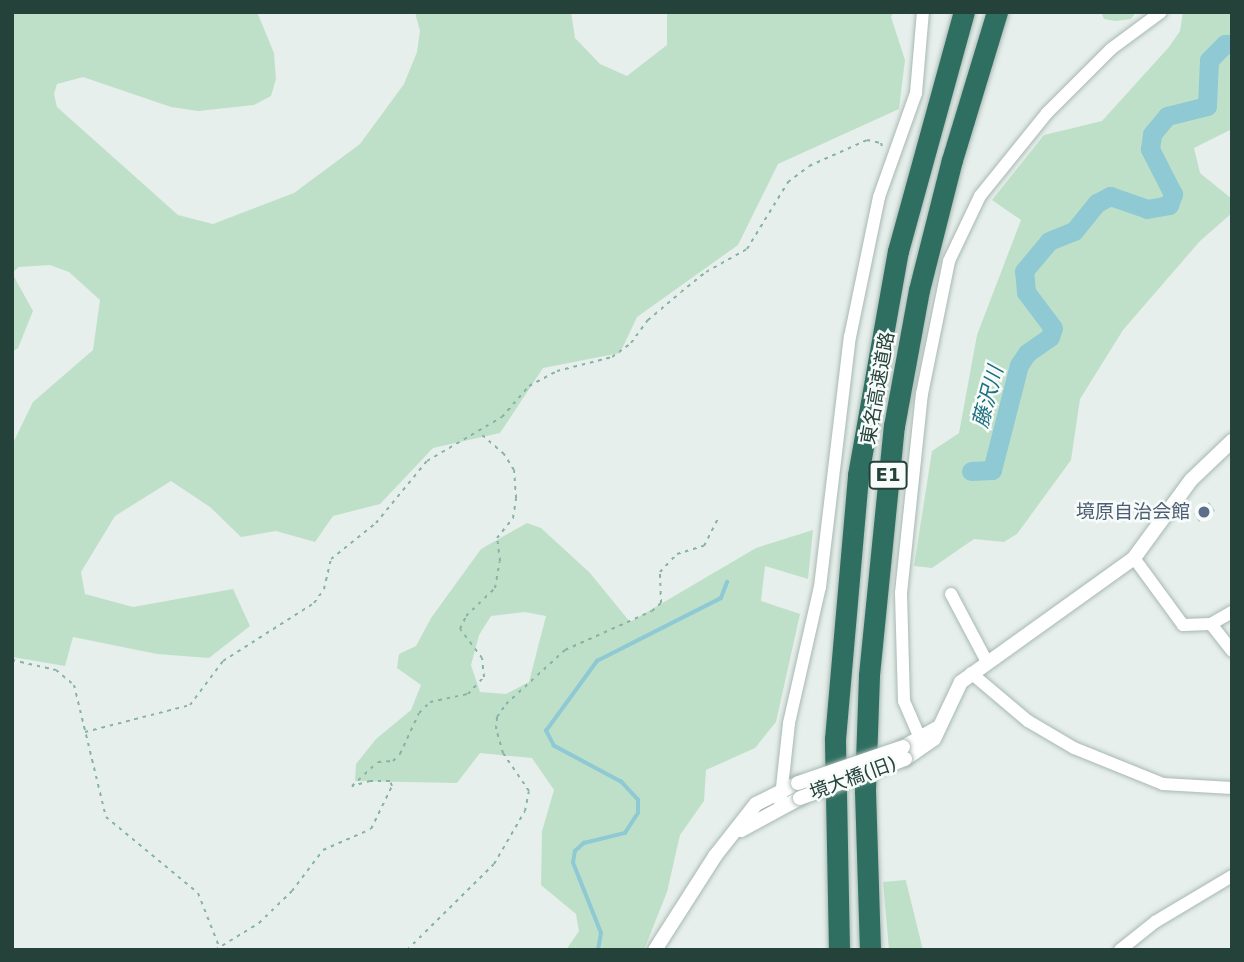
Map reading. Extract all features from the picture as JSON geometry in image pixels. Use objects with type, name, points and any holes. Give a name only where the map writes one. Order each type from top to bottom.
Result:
[{"type":"highway","name":"東名高速道路","points":[[839,950],[835,739],[858,475],[898,251],[964,12]]},
{"type":"highway","name":"東名高速道路","points":[[870,950],[865,790],[869,675],[894,426],[922,277],[997,12]]},
{"type":"street","points":[[780,806],[778,790],[820,587],[850,337],[879,197],[916,93],[923,12]]},
{"type":"street","points":[[920,738],[904,701],[901,593],[922,394],[949,261],[980,196],[1047,113],[1089,68],[1161,12]]},
{"type":"street","points":[[655,950],[715,856],[756,804],[778,790],[799,790],[904,753],[923,750],[961,682],[986,660],[1134,558],[1191,480],[1232,441]]},
{"type":"street","points":[[1134,558],[1177,621],[1183,625],[1211,624],[1232,612]]},
{"type":"street","points":[[951,594],[986,660]]},
{"type":"street","points":[[1211,624],[1232,651]]},
{"type":"street","points":[[971,673],[1028,721],[1074,748],[1163,784],[1232,788]]},
{"type":"street","points":[[904,753],[920,738],[937,728]]},
{"type":"street","points":[[734,835],[780,806],[799,790]]},
{"type":"street","points":[[1120,950],[1164,915],[1232,876]]},
{"type":"path","points":[[85,732],[190,705],[223,661],[313,603],[324,589],[331,559],[376,523],[427,461],[446,446],[480,433],[530,386],[557,371],[612,357],[697,278],[747,249],[788,182],[809,166],[867,140],[881,143],[892,161]]},
{"type":"path","points":[[215,950],[218,945],[238,939],[258,923],[292,891],[323,850],[371,829],[393,786],[390,781],[370,781],[352,786],[377,762],[393,761],[400,754],[419,713],[430,702],[468,694],[484,677],[482,658],[460,629],[466,616],[495,588],[500,561],[497,538],[513,518],[516,498],[514,470],[503,454],[480,433]]},
{"type":"path","points":[[407,950],[489,870],[525,811],[529,791],[503,753],[496,729],[497,717],[506,705],[565,650],[652,611],[661,603],[660,572],[677,554],[704,546],[718,518]]},
{"type":"path","points":[[12,660],[43,665],[66,676],[79,702],[106,817],[198,893],[218,945]]},
{"type":"green space","points":[[12,12],[257,12],[274,53],[276,79],[271,96],[254,105],[198,111],[171,107],[83,77],[57,84],[54,94],[57,107],[178,215],[213,224],[294,193],[360,144],[404,84],[417,52],[420,31],[415,12],[571,12],[575,38],[600,64],[627,76],[667,45],[667,12],[893,12],[891,17],[905,60],[899,109],[778,164],[738,245],[637,317],[620,353],[543,368],[500,433],[433,448],[380,504],[333,516],[315,542],[276,531],[241,537],[210,507],[171,481],[115,516],[81,572],[85,594],[133,607],[233,589],[250,626],[209,658],[157,654],[73,637],[65,666],[12,657],[12,445],[33,402],[93,350],[100,300],[69,272],[50,265],[19,267],[12,273]]},
{"type":"green space","points":[[1101,12],[1136,12],[1131,19],[1115,21],[1104,19]]},
{"type":"green space","points":[[1183,12],[1232,12],[1232,129],[1194,148],[1200,173],[1232,199],[1232,213],[1200,241],[1123,330],[1080,399],[1071,460],[1017,534],[1004,542],[974,539],[932,568],[914,566],[932,451],[959,433],[977,335],[1021,220],[992,200],[1044,135],[1102,121],[1169,47],[1180,31]]},
{"type":"green space","points":[[12,273],[33,311],[18,348],[12,352]]},
{"type":"green space","points":[[527,523],[541,528],[590,573],[630,622],[756,548],[813,530],[808,579],[765,566],[761,601],[800,614],[776,722],[755,748],[706,770],[704,801],[680,835],[667,892],[644,950],[566,950],[579,931],[576,914],[541,885],[542,831],[554,790],[532,758],[480,753],[457,783],[355,781],[356,764],[376,739],[411,710],[421,685],[397,668],[399,654],[416,646],[431,618],[481,549]],"holes":[[[525,612],[546,616],[529,682],[506,694],[480,692],[471,665],[479,635],[491,616]]]},
{"type":"green space","points":[[906,880],[923,950],[889,950],[883,882]]},
{"type":"building","name":"境原自治会館","points":[[1209,502],[1215,511],[1199,522],[1194,514]]},
{"type":"waterway","name":"藤沢川","points":[[971,471],[992,470],[1019,365],[1027,353],[1050,337],[1053,328],[1026,292],[1024,271],[1049,241],[1074,231],[1097,203],[1110,196],[1147,209],[1169,205],[1173,194],[1150,149],[1152,134],[1167,116],[1207,106],[1209,60],[1225,44],[1232,44]]},
{"type":"waterway","name":"藤沢川","points":[[598,950],[601,933],[573,863],[575,851],[584,843],[625,833],[638,813],[638,800],[621,782],[554,746],[546,731],[597,661],[721,598],[727,582]]},
{"type":"place","name":"境原自治会館","points":[[1204,512]]}]
